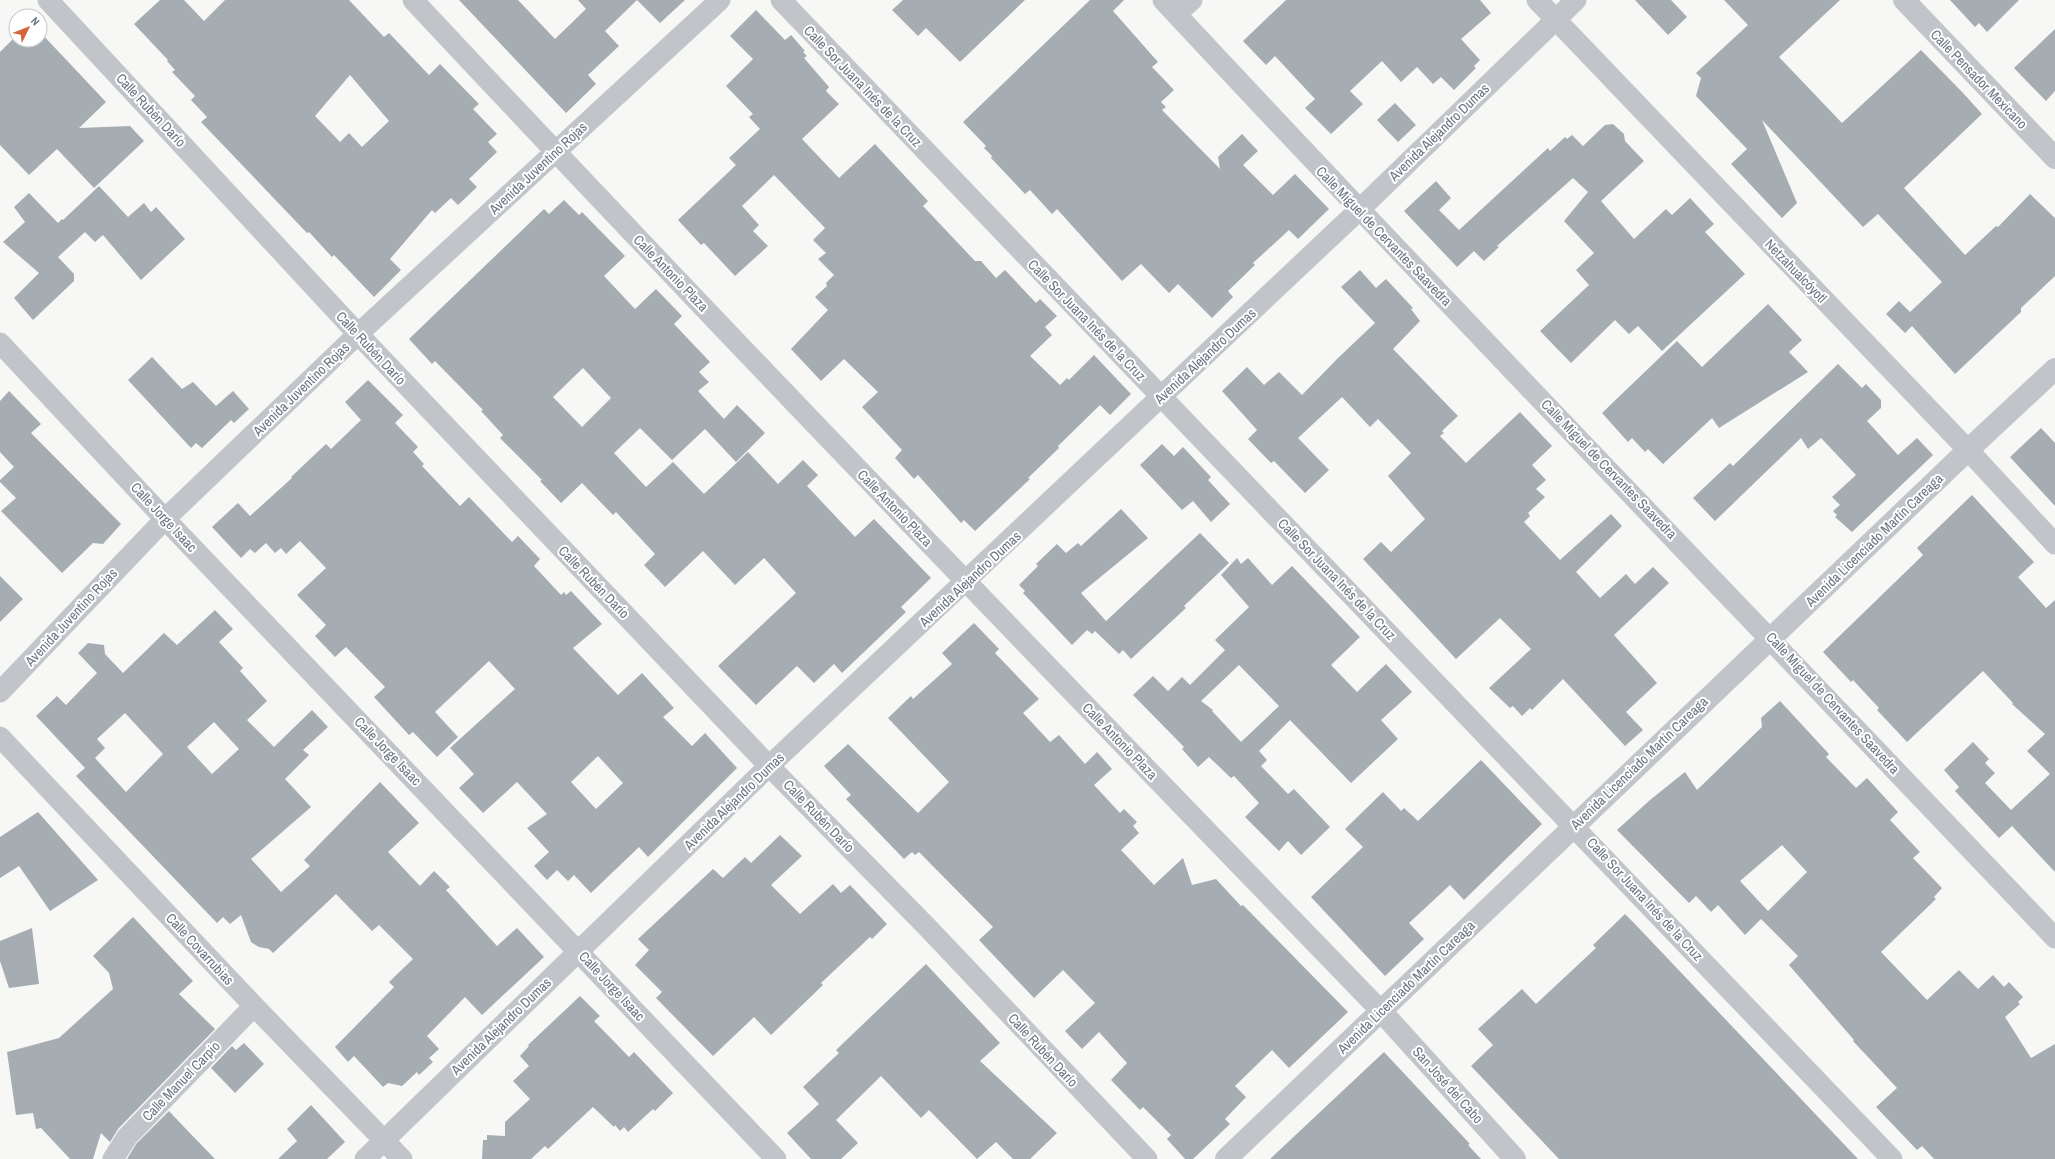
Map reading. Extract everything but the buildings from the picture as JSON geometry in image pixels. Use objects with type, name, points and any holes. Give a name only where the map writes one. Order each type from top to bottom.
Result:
[{"type":"street","name":"Calle Rubén Darío","points":[[48,0],[358,334],[769,766],[934,935],[1147,1159]]},
{"type":"street","name":"Calle Antonio Plaza","points":[[413,0],[966,583],[1381,1011]]},
{"type":"street","name":"Avenida Juventino Rojas","points":[[0,692],[165,519],[358,334],[720,0]]},
{"type":"street","name":"Calle Sor Juana Inés de la Cruz","points":[[781,0],[1161,397],[1575,824],[1892,1159]]},
{"type":"street","points":[[1170,7],[1192,0]]},
{"type":"street","name":"Netzahualcóyotl","points":[[1536,0],[1968,450],[2055,544]]},
{"type":"street","name":"Avenida Alejandro Dumas","points":[[365,1159],[769,766],[966,583],[1359,210],[1576,0]]},
{"type":"street","name":"Calle Pensador Mexicano","points":[[1904,0],[2055,158]]},
{"type":"street","name":"Calle Miguel de Cervantes Saavedra","points":[[1170,7],[1359,210],[1771,638],[2055,938]]},
{"type":"street","name":"Calle Jorge Isaac","points":[[0,343],[165,519],[579,950],[776,1159]]},
{"type":"street","name":"Avenida Licenciado Martín Careaga","points":[[1226,1159],[1575,824],[2055,369]]},
{"type":"street","name":"Calle Covarrubias","points":[[0,737],[254,1006],[402,1159]]},
{"type":"street","name":"Calle Manuel Carpio","points":[[113,1159],[127,1137],[254,1006]]},
{"type":"street","name":"San José del Cabo","points":[[1381,1011],[1515,1159]]}]
